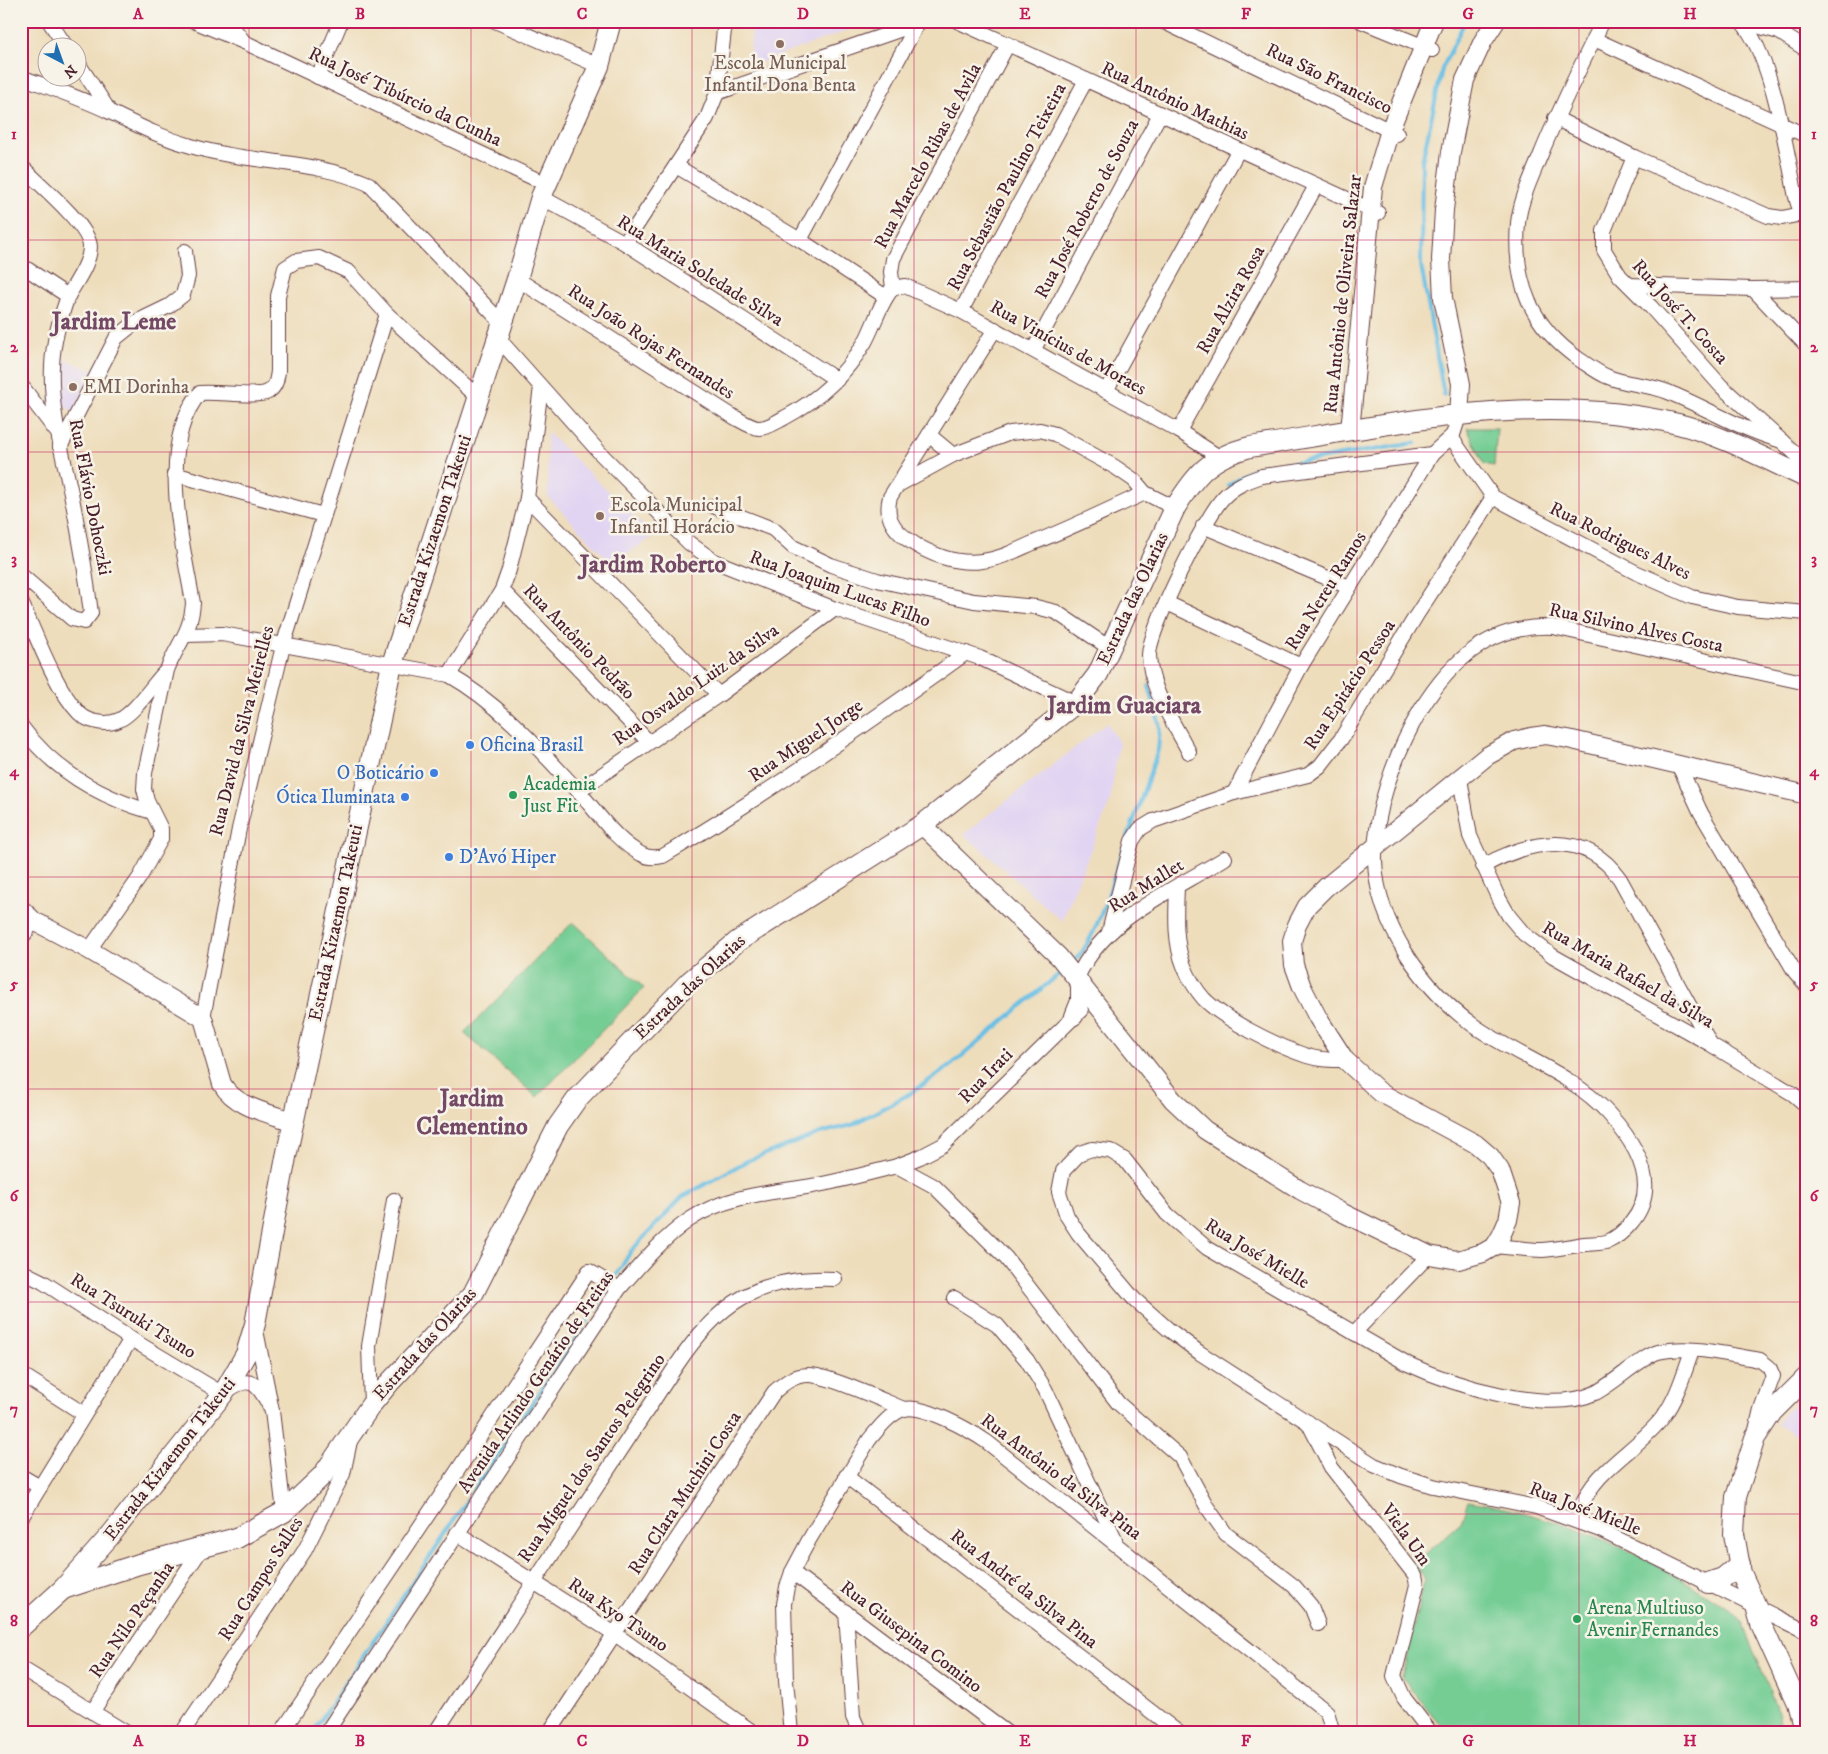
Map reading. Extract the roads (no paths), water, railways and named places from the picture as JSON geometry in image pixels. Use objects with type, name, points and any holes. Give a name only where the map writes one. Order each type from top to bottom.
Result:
[{"type":"main road","name":"Estrada Kizaemon Takeuti","points":[[23,1623],[63,1590],[172,1461],[223,1394],[246,1354],[255,1324],[286,1158],[392,664],[544,190],[599,66],[611,21]]},
{"type":"main road","name":"Estrada das Olarias","points":[[63,1590],[140,1564],[237,1538],[284,1512],[323,1475],[352,1436],[371,1405],[412,1356],[473,1294],[558,1126],[576,1099],[690,982],[738,941],[922,825],[1076,703],[1098,674],[1111,649],[1175,508],[1202,470],[1219,457],[1250,447],[1356,430],[1459,416],[1541,410],[1596,412],[1662,421],[1806,463]]},
{"type":"main road","points":[[1805,1733],[1798,1703],[1761,1624],[1740,1564],[1734,1534],[1736,1497],[1755,1438],[1772,1412],[1807,1377]]},
{"type":"main road","name":"Estrada das Olarias","points":[[103,1544],[106,1554],[112,1561],[121,1564],[140,1564]]},
{"type":"main road","points":[[1708,1583],[1723,1578],[1740,1564]]},
{"type":"street","points":[[49,21],[60,38]]},
{"type":"street","points":[[194,21],[244,42]]},
{"type":"street","name":"Rua José Tibúrcio da Cunha","points":[[228,21],[244,42],[544,190]]},
{"type":"street","points":[[318,77],[341,21]]},
{"type":"street","points":[[625,243],[707,118],[717,93],[725,21]]},
{"type":"street","name":"Rua Antônio Mathias","points":[[958,21],[1238,151],[1374,211]]},
{"type":"street","name":"Rua São Francisco","points":[[1162,21],[1394,132]]},
{"type":"street","points":[[1361,21],[1428,49]]},
{"type":"street","name":"Rua Antônio de Oliveira Salazar","points":[[1428,49],[1434,21]]},
{"type":"street","name":"Rua Antônio de Oliveira Salazar","points":[[1356,430],[1377,168],[1428,49],[1444,21]]},
{"type":"street","points":[[1459,416],[1461,384],[1443,298],[1441,259],[1444,210],[1451,152],[1465,80],[1483,41],[1496,21]]},
{"type":"street","points":[[1602,21],[1556,118],[1531,177],[1518,222],[1517,252],[1520,276],[1526,297],[1544,329],[1567,351],[1605,376],[1668,392],[1746,429],[1782,441]]},
{"type":"street","points":[[500,22],[599,66]]},
{"type":"street","points":[[1556,118],[1634,157],[1768,216],[1782,218],[1804,217],[1782,125],[1757,47],[1751,32],[1742,22]]},
{"type":"street","points":[[1742,22],[1779,32],[1807,50]]},
{"type":"street","points":[[717,93],[918,23]]},
{"type":"street","points":[[800,240],[918,23]]},
{"type":"street","points":[[1594,39],[1807,136]]},
{"type":"street","name":"Rua Marcelo Ribas de Avila","points":[[890,292],[893,258],[1008,44]]},
{"type":"street","name":"Rua Joaquim Lucas Filho","points":[[21,77],[110,112],[150,133],[192,147],[224,154],[321,169],[353,177],[369,184],[499,330],[541,387],[620,474],[702,553],[714,561],[761,582],[966,653],[1014,672],[1076,703]]},
{"type":"street","points":[[88,78],[110,112]]},
{"type":"street","name":"Rua Sebastião Paulino Teixeira","points":[[961,311],[1086,80]]},
{"type":"street","name":"Rua José Roberto de Souza","points":[[1034,349],[1160,114]]},
{"type":"street","points":[[1106,391],[1238,151]]},
{"type":"street","name":"Rua José T. Costa","points":[[1634,157],[1608,218],[1602,243],[1608,259],[1629,285],[1721,386],[1806,463]]},
{"type":"street","name":"Rua Flávio Dohoczki","points":[[21,166],[78,224],[89,240],[90,249],[87,260],[68,296],[54,344],[52,367],[56,432],[82,549],[91,613],[84,622],[72,619],[21,575]]},
{"type":"street","points":[[676,166],[890,292],[864,344],[837,380]]},
{"type":"street","name":"Rua Alzira Rosa","points":[[1178,431],[1316,186]]},
{"type":"street","name":"Rua Maria Soledade Silva","points":[[544,190],[837,380]]},
{"type":"street","points":[[60,447],[116,338],[136,322],[169,306],[183,295],[188,276],[185,251]]},
{"type":"street","points":[[89,950],[140,877],[157,848],[162,834],[145,796],[145,773],[167,670],[172,656],[186,635],[192,618],[193,602],[176,502],[174,474],[183,425],[193,401],[200,393],[215,391],[266,393],[277,381],[278,296],[282,276],[290,263],[319,258],[349,272],[387,314],[478,398]]},
{"type":"street","points":[[21,265],[68,296]]},
{"type":"street","name":"Rua João Rojas Fernandes","points":[[517,279],[734,417],[758,428],[768,426],[820,396],[837,380]]},
{"type":"street","points":[[1629,285],[1752,289],[1807,288]]},
{"type":"street","name":"Rua Vinícius de Moraes","points":[[890,292],[905,286],[961,311],[1034,349],[1178,431],[1219,457]]},
{"type":"street","points":[[1752,289],[1807,346]]},
{"type":"street","name":"Rua David da Silva Meirelles","points":[[294,1122],[248,1105],[226,1091],[203,1018],[239,829],[283,646],[387,314]]},
{"type":"street","points":[[995,329],[890,497],[887,514],[893,525],[905,538],[920,548],[942,557],[960,561],[982,561],[1003,556],[1145,493]]},
{"type":"street","points":[[21,385],[56,432]]},
{"type":"street","points":[[449,675],[502,590],[518,539],[527,498],[541,387]]},
{"type":"street","name":"Rua Nereu Ramos","points":[[1234,794],[1301,666],[1432,454],[1456,430],[1459,416]]},
{"type":"street","points":[[897,485],[953,455],[1010,432],[1040,430],[1055,434],[1115,467],[1134,480],[1145,493],[1175,508]]},
{"type":"street","points":[[929,435],[953,455]]},
{"type":"street","name":"Rua Rodrigues Alves","points":[[1451,437],[1493,497],[1635,572],[1692,597],[1738,607],[1807,614]]},
{"type":"street","points":[[1189,752],[1160,700],[1151,672],[1149,652],[1152,639],[1167,603],[1203,526],[1222,499],[1246,482],[1277,474],[1432,454]]},
{"type":"street","points":[[174,474],[323,515]]},
{"type":"street","name":"Rua Epitácio Pessoa","points":[[1109,932],[1132,841],[1140,829],[1154,821],[1234,794],[1308,775],[1325,760],[1341,739],[1416,616],[1493,497]]},
{"type":"street","points":[[527,498],[719,695]]},
{"type":"street","points":[[713,506],[773,529],[793,547],[831,565],[877,580],[974,601],[1036,606],[1056,612],[1111,649]]},
{"type":"street","points":[[1203,526],[1349,587]]},
{"type":"street","name":"Rua Antônio Pedrão","points":[[502,590],[649,742]]},
{"type":"street","points":[[21,602],[61,687],[80,714],[91,720],[105,723],[119,720],[131,710],[167,670]]},
{"type":"street","points":[[1167,603],[1301,666]]},
{"type":"street","name":"Rua Osvaldo Luiz da Silva","points":[[578,791],[719,695],[835,609]]},
{"type":"street","name":"Rua Silvino Alves Costa","points":[[1494,1246],[1542,1250],[1607,1242],[1624,1232],[1641,1211],[1646,1192],[1643,1168],[1634,1146],[1620,1126],[1597,1102],[1568,1080],[1474,1026],[1452,1008],[1426,980],[1402,944],[1384,905],[1377,878],[1375,859],[1384,798],[1394,765],[1410,729],[1425,704],[1459,661],[1486,640],[1521,627],[1553,627],[1807,684]]},
{"type":"street","points":[[186,635],[222,634],[449,675],[471,687],[492,704],[578,791]]},
{"type":"street","name":"Rua Miguel Jorge","points":[[578,791],[622,840],[639,853],[649,857],[663,856],[894,705],[966,653]]},
{"type":"street","points":[[21,726],[45,756],[79,781],[107,796],[152,812]]},
{"type":"street","points":[[1077,979],[1080,1001],[1173,1100],[1205,1130],[1300,1190],[1429,1256],[1458,1260],[1483,1253],[1494,1246],[1508,1220],[1511,1203],[1500,1170],[1490,1156],[1476,1144],[1381,1093],[1345,1060],[1318,1018],[1302,987],[1294,965],[1292,941],[1296,925],[1307,906],[1377,844],[1501,747],[1514,741],[1545,736],[1807,795]]},
{"type":"street","points":[[1679,766],[1701,813],[1795,972],[1807,986]]},
{"type":"street","name":"Rua Maria Rafael da Silva","points":[[1460,779],[1470,836],[1483,866],[1509,916],[1536,945],[1800,1093],[1807,1106]]},
{"type":"street","points":[[922,825],[1059,957],[1077,979],[1088,1008]]},
{"type":"street","points":[[1483,866],[1521,849],[1542,845],[1579,847],[1602,858],[1620,879],[1710,1044]]},
{"type":"street","name":"Rua Mallet","points":[[1077,979],[1085,962],[1109,932],[1136,912],[1225,858]]},
{"type":"street","points":[[1176,887],[1175,924],[1181,956],[1193,983],[1204,999],[1246,1028],[1280,1045],[1308,1057],[1345,1060]]},
{"type":"street","points":[[21,909],[34,921],[89,950],[203,1018]]},
{"type":"street","points":[[21,939],[34,921]]},
{"type":"street","name":"Rua Irati","points":[[897,1166],[920,1158],[943,1145],[1088,1008]]},
{"type":"street","name":"Rua José Mielle","points":[[1755,1438],[1761,1409],[1773,1376],[1769,1367],[1760,1360],[1678,1349],[1656,1353],[1612,1384],[1592,1394],[1574,1399],[1544,1401],[1466,1387],[1440,1379],[1408,1364],[1207,1248],[1167,1214],[1125,1160],[1110,1151],[1092,1149],[1080,1153],[1063,1171],[1059,1192],[1067,1216],[1078,1233],[1134,1299],[1168,1329],[1200,1353],[1374,1465],[1433,1486],[1536,1507],[1581,1523],[1807,1632]]},
{"type":"street","points":[[897,1166],[934,1186],[1006,1258],[1118,1403],[1155,1433],[1180,1457],[1207,1507],[1226,1534],[1294,1586],[1311,1606],[1318,1624]]},
{"type":"street","name":"Avenida Arlindo Genário de Freitas","points":[[326,1733],[616,1288],[663,1241],[690,1220],[717,1206],[741,1197],[813,1186],[897,1166]]},
{"type":"street","points":[[371,1405],[369,1346],[394,1200]]},
{"type":"street","points":[[1354,1333],[1429,1256]]},
{"type":"street","name":"Rua Tsuruki Tsuno","points":[[21,1271],[43,1282],[131,1339],[223,1394]]},
{"type":"street","name":"Avenida Arlindo Genário de Freitas","points":[[281,1733],[593,1273],[616,1288]]},
{"type":"street","name":"Rua Miguel dos Santos Pelegrino","points":[[435,1733],[534,1580],[700,1332],[723,1309],[754,1291],[779,1283],[802,1279],[835,1279]]},
{"type":"street","points":[[954,1298],[997,1324],[1028,1360],[1045,1389],[1116,1542]]},
{"type":"street","points":[[255,1324],[272,1411],[284,1512]]},
{"type":"street","points":[[21,1518],[131,1339]]},
{"type":"street","points":[[1581,1523],[1580,1509],[1596,1482],[1647,1436],[1664,1416],[1678,1389],[1692,1350]]},
{"type":"street","points":[[21,1374],[84,1414]]},
{"type":"street","name":"Rua Clara Muchini Costa","points":[[549,1733],[774,1392],[783,1383],[794,1377],[809,1374],[825,1378],[904,1409]]},
{"type":"street","points":[[223,1394],[235,1384],[252,1382],[263,1392],[272,1411]]},
{"type":"street","points":[[791,1733],[786,1681],[784,1604],[792,1572],[846,1476],[869,1440],[883,1423],[904,1409]]},
{"type":"street","name":"Rua Antônio da Silva Pina","points":[[904,1409],[918,1410],[961,1425],[987,1442],[1116,1542],[1327,1712],[1333,1733]]},
{"type":"street","name":"Viela Um","points":[[1308,1422],[1331,1468],[1416,1575],[1417,1584],[1394,1676],[1404,1698],[1430,1733]]},
{"type":"street","name":"Rua Campos Salles","points":[[182,1733],[305,1550],[343,1474],[352,1436]]},
{"type":"street","points":[[21,1476],[40,1487]]},
{"type":"street","name":"Rua André da Silva Pina","points":[[846,1476],[1179,1733]]},
{"type":"street","name":"Rua Kyo Tsuno","points":[[457,1533],[534,1580],[615,1634],[754,1733]]},
{"type":"street","name":"Rua Nilo Peçanha","points":[[92,1712],[202,1548]]},
{"type":"street","name":"Rua Giusepina Comino","points":[[792,1572],[1007,1733]]},
{"type":"street","points":[[846,1612],[853,1717],[860,1733]]},
{"type":"street","points":[[21,1668],[127,1733]]},
{"type":"waterway","points":[[1444,395],[1421,265],[1422,162],[1442,69],[1465,21]]},
{"type":"waterway","points":[[1229,485],[1251,470],[1415,443]]},
{"type":"waterway","points":[[1128,837],[1158,750],[1160,727],[1149,686]]},
{"type":"waterway","points":[[1071,964],[1080,955],[1096,927],[1124,848]]},
{"type":"waterway","points":[[613,1281],[631,1251],[682,1197],[747,1161],[820,1133],[852,1125],[911,1093],[950,1066],[1064,970]]},
{"type":"waterway","points":[[312,1733],[610,1287]]},
{"type":"place","name":"Escola Municipal Infantil Dona Benta","points":[[780,44]]},
{"type":"place","name":"EMI Dorinha","points":[[73,387]]},
{"type":"place","name":"Escola Municipal Infantil Horácio","points":[[600,516]]},
{"type":"place","name":"Oficina Brasil","points":[[470,745]]},
{"type":"place","name":"O Boticário","points":[[434,773]]},
{"type":"place","name":"Academia Just Fit","points":[[513,795]]},
{"type":"place","name":"Ótica Iluminata","points":[[405,797]]},
{"type":"place","name":"D'Avó Hiper","points":[[449,857]]},
{"type":"place","name":"Arena Multiuso Avenir Fernandes","points":[[1577,1619]]},
{"type":"district","name":"Jardim Leme","points":[[114,322]]},
{"type":"district","name":"Jardim Roberto","points":[[653,565]]},
{"type":"district","name":"Jardim Guaciara","points":[[1124,706]]},
{"type":"district","name":"Jardim Clementino","points":[[472,1113]]}]
